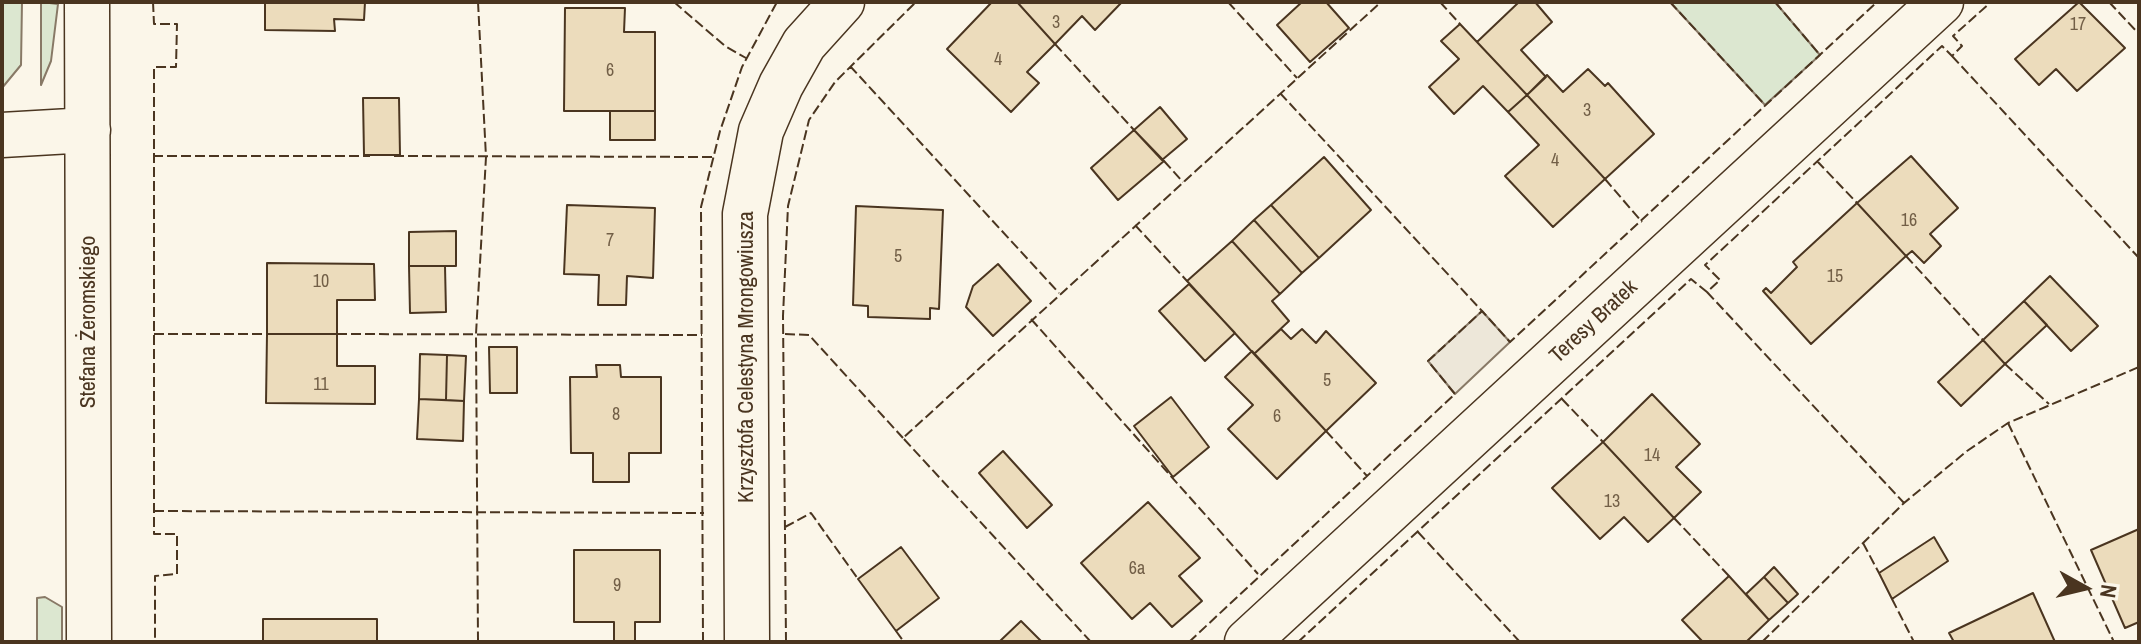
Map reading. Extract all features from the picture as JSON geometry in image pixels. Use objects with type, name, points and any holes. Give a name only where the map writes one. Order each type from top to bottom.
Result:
[{"type":"street","name":"Stefana Żeromskiego","points":[[87,2],[89,642]]},
{"type":"street","name":"Krzysztofa Celestyna Mrongowiusza","points":[[747,642],[745,214],[761,131],[781,85],[804,44],[842,2]]},
{"type":"street","name":"Teresy Bratek","points":[[1247,642],[1941,2]]},
{"type":"street","points":[[2,135],[88,130]]},
{"type":"green space","points":[[2,2],[22,2],[21,65],[2,88]]},
{"type":"green space","points":[[41,2],[58,4],[51,61],[41,85]]},
{"type":"green space","points":[[1670,2],[1775,2],[1820,55],[1765,105]]},
{"type":"green space","points":[[45,597],[62,607],[62,642],[37,642],[37,598]]},
{"type":"shaded area","points":[[1482,311],[1510,342],[1455,394],[1428,361]]},
{"type":"building","points":[[265,2],[365,2],[364,20],[334,19],[335,31],[265,30]]},
{"type":"building","points":[[992,2],[1017,2],[1055,44],[1027,72],[1039,83],[1011,112],[947,49]]},
{"type":"building","points":[[1017,2],[1122,2],[1095,30],[1082,16],[1055,44]]},
{"type":"building","points":[[1302,2],[1326,2],[1349,28],[1310,62],[1277,25]]},
{"type":"building","points":[[1519,2],[1535,2],[1552,22],[1521,50],[1546,77],[1527,95],[1477,42]]},
{"type":"building","points":[[2079,2],[2125,48],[2077,91],[2056,69],[2039,85],[2015,59]]},
{"type":"building","points":[[565,8],[625,8],[624,32],[655,32],[655,111],[564,111]]},
{"type":"building","points":[[1460,24],[1527,95],[1508,112],[1483,86],[1454,114],[1429,87],[1459,59],[1441,41]]},
{"type":"building","points":[[1588,69],[1605,86],[1608,83],[1654,134],[1605,179],[1527,95],[1547,75],[1563,92]]},
{"type":"building","points":[[1527,95],[1605,179],[1553,227],[1505,176],[1539,145],[1508,112]]},
{"type":"building","points":[[363,98],[399,98],[400,155],[364,155]]},
{"type":"building","points":[[1160,107],[1187,139],[1162,160],[1134,130]]},
{"type":"building","points":[[610,111],[655,111],[655,140],[610,140]]},
{"type":"building","points":[[1134,130],[1164,161],[1118,200],[1091,168]]},
{"type":"building","points":[[1911,156],[1958,208],[1930,234],[1941,246],[1924,263],[1912,251],[1906,256],[1857,203]]},
{"type":"building","points":[[1324,157],[1371,210],[1319,258],[1271,205]]},
{"type":"building","points":[[1857,203],[1906,256],[1811,344],[1763,291],[1766,288],[1771,293],[1797,267],[1793,262]]},
{"type":"building","points":[[567,205],[655,208],[653,278],[627,276],[626,305],[598,305],[599,275],[564,274]]},
{"type":"building","points":[[1271,205],[1319,258],[1302,273],[1254,220]]},
{"type":"building","points":[[856,206],[943,210],[939,309],[930,308],[930,319],[868,317],[868,306],[853,305]]},
{"type":"building","points":[[1254,220],[1302,273],[1280,294],[1232,241]]},
{"type":"building","points":[[456,231],[456,266],[409,266],[409,232]]},
{"type":"building","points":[[1232,241],[1280,294],[1272,301],[1289,321],[1254,354],[1187,281]]},
{"type":"building","points":[[267,263],[374,264],[375,300],[337,300],[337,334],[267,334]]},
{"type":"building","points":[[998,264],[1031,301],[993,336],[966,307],[973,286]]},
{"type":"building","points":[[409,266],[445,266],[446,312],[410,313]]},
{"type":"building","points":[[2050,276],[2098,326],[2071,351],[2024,301]]},
{"type":"building","points":[[1189,284],[1235,333],[1205,361],[1159,311]]},
{"type":"building","points":[[2024,301],[2047,325],[2005,364],[1983,340]]},
{"type":"building","points":[[1281,329],[1291,339],[1302,329],[1316,343],[1326,331],[1376,383],[1326,431],[1254,354]]},
{"type":"building","points":[[267,334],[337,334],[337,366],[375,366],[375,404],[266,403]]},
{"type":"building","points":[[1983,340],[2005,364],[1961,406],[1938,382]]},
{"type":"building","points":[[489,347],[517,347],[517,393],[490,393]]},
{"type":"building","points":[[1252,351],[1326,431],[1277,479],[1228,429],[1253,405],[1225,377]]},
{"type":"building","points":[[420,354],[447,355],[446,400],[419,399]]},
{"type":"building","points":[[447,355],[466,356],[464,401],[446,400]]},
{"type":"building","points":[[596,365],[620,365],[621,377],[661,377],[661,453],[629,453],[629,482],[593,482],[593,453],[571,453],[570,377],[597,377]]},
{"type":"building","points":[[1652,394],[1700,444],[1676,467],[1701,492],[1674,518],[1603,442]]},
{"type":"building","points":[[1171,397],[1209,447],[1173,477],[1134,426]]},
{"type":"building","points":[[419,399],[464,401],[463,441],[417,439]]},
{"type":"building","points":[[1603,442],[1674,518],[1648,542],[1624,517],[1600,539],[1552,488]]},
{"type":"building","points":[[1003,451],[1052,505],[1027,528],[979,473]]},
{"type":"building","points":[[1148,502],[1200,558],[1179,576],[1202,601],[1172,627],[1150,603],[1132,619],[1081,563]]},
{"type":"building","points":[[2139,529],[2139,622],[2125,628],[2091,550]]},
{"type":"building","points":[[1934,537],[1948,561],[1892,599],[1879,573]]},
{"type":"building","points":[[901,547],[939,598],[896,631],[858,579]]},
{"type":"building","points":[[574,550],[660,550],[660,622],[635,622],[635,642],[614,642],[614,622],[574,622]]},
{"type":"building","points":[[1774,567],[1798,594],[1788,603],[1764,577]]},
{"type":"building","points":[[1729,576],[1769,620],[1746,642],[1703,642],[1682,620]]},
{"type":"building","points":[[1764,577],[1788,603],[1769,620],[1746,594]]},
{"type":"building","points":[[2033,593],[2055,642],[1954,642],[1949,633]]},
{"type":"building","points":[[263,619],[377,619],[377,642],[263,642]]},
{"type":"building","points":[[1021,621],[1042,642],[999,642]]},
{"type":"fence","points":[[153,2],[154,24],[177,24],[176,67],[154,67],[154,534],[177,534],[177,574],[155,576],[155,642]]},
{"type":"fence","points":[[478,2],[486,157],[476,334],[478,642]]},
{"type":"fence","points":[[674,2],[725,46],[746,58]]},
{"type":"fence","points":[[703,642],[701,207],[720,131],[742,67],[777,2]]},
{"type":"fence","points":[[786,642],[783,316],[788,206],[809,120],[835,82],[916,2]]},
{"type":"fence","points":[[1228,2],[1297,78]]},
{"type":"fence","points":[[1091,642],[903,438],[1381,2]]},
{"type":"fence","points":[[1440,2],[1460,24]]},
{"type":"fence","points":[[1670,2],[1765,105]]},
{"type":"fence","points":[[1775,2],[1820,55]]},
{"type":"fence","points":[[1189,642],[1455,394],[1428,361],[1482,311],[1510,342],[1877,2]]},
{"type":"fence","points":[[1298,642],[1691,279],[1707,292],[1720,280],[1705,265],[1942,46],[1952,56],[1962,46],[1953,36],[1991,2]]},
{"type":"fence","points":[[2109,2],[2139,34]]},
{"type":"fence","points":[[1055,44],[1134,130]]},
{"type":"fence","points":[[1952,56],[2139,258]]},
{"type":"fence","points":[[850,66],[1059,293]]},
{"type":"fence","points":[[1280,93],[1482,311]]},
{"type":"fence","points":[[153,156],[370,156]]},
{"type":"fence","points":[[394,156],[714,157]]},
{"type":"fence","points":[[1164,161],[1183,182]]},
{"type":"fence","points":[[1817,161],[1857,203]]},
{"type":"fence","points":[[1605,179],[1642,222]]},
{"type":"fence","points":[[1135,225],[1187,281]]},
{"type":"fence","points":[[1906,256],[1983,340]]},
{"type":"fence","points":[[1707,292],[1904,503]]},
{"type":"fence","points":[[1031,319],[1258,574]]},
{"type":"fence","points":[[154,334],[267,334]]},
{"type":"fence","points":[[337,334],[702,335]]},
{"type":"fence","points":[[785,334],[809,335],[903,438]]},
{"type":"fence","points":[[2005,364],[2049,404]]},
{"type":"fence","points":[[1762,642],[1904,503],[1967,451],[2008,423],[2139,367]]},
{"type":"fence","points":[[1562,399],[1603,442]]},
{"type":"fence","points":[[2008,423],[2114,642]]},
{"type":"fence","points":[[1326,431],[1367,476]]},
{"type":"fence","points":[[154,511],[704,513]]},
{"type":"fence","points":[[785,527],[811,513],[858,579]]},
{"type":"fence","points":[[1674,518],[1729,576]]},
{"type":"fence","points":[[1418,532],[1520,642]]},
{"type":"fence","points":[[1863,543],[1879,573]]},
{"type":"fence","points":[[1892,599],[1914,642]]},
{"type":"fence","points":[[896,631],[904,642]]}]
